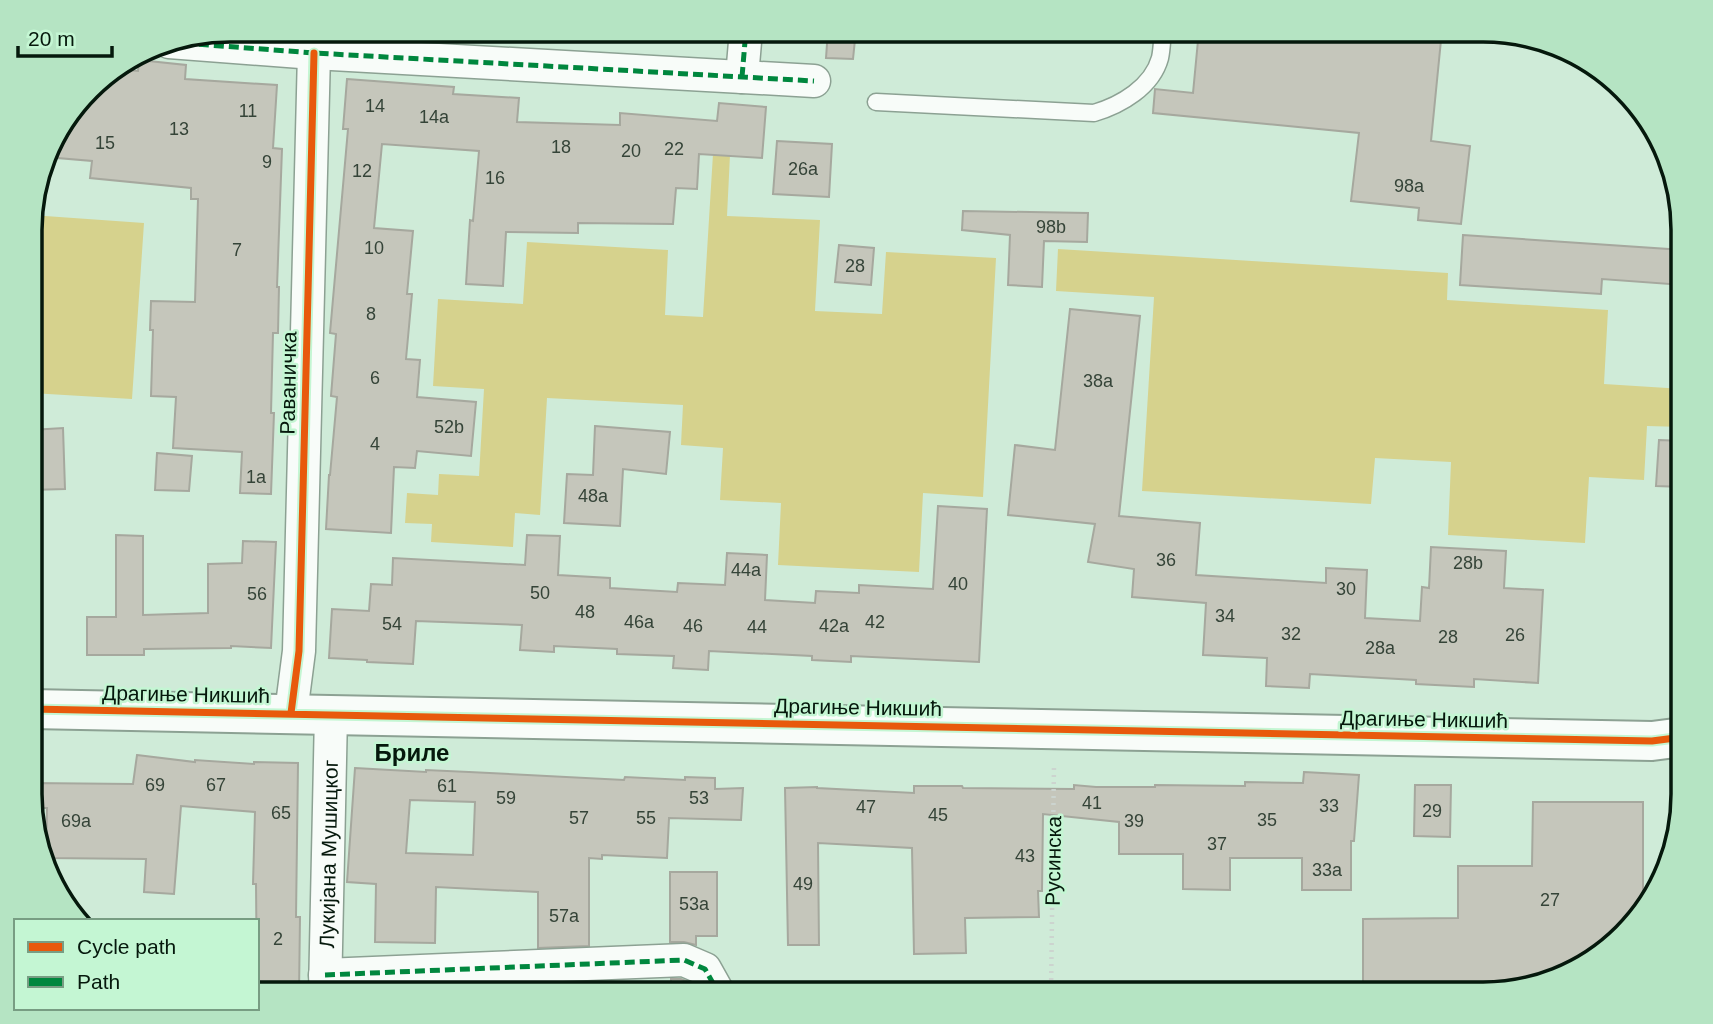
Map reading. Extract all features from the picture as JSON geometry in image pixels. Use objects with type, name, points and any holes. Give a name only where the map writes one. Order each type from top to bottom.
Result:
[{"type":"street","points":[[742,77],[746,42]]},
{"type":"street","points":[[201,45],[314,54],[814,81]]},
{"type":"street","name":"Раваничка","points":[[291,713],[299,651],[314,54]]},
{"type":"street","name":"Драгиње Никшић","points":[[42,709],[1652,741],[1671,739]]},
{"type":"street","name":"Лукијана Мушицког","points":[[325,982],[331,714]]},
{"type":"street","points":[[368,982],[684,960],[705,969],[712,982]]},
{"type":"lane","points":[[876,102],[1094,114],[1126,100],[1140,88],[1160,59],[1162,42]]},
{"type":"shaded area","points":[[713,154],[730,155],[727,216],[820,220],[815,311],[882,314],[886,252],[996,258],[983,497],[923,493],[919,572],[778,565],[781,503],[720,500],[723,448],[681,445],[683,405],[547,398],[540,515],[515,513],[513,547],[431,542],[432,524],[405,523],[407,493],[438,495],[439,474],[479,476],[484,389],[433,386],[438,299],[523,304],[527,242],[668,250],[665,315],[703,317]]},
{"type":"shaded area","points":[[43,216],[144,223],[132,399],[42,394]]},
{"type":"shaded area","points":[[1058,249],[1448,273],[1447,300],[1608,310],[1604,384],[1671,388],[1671,427],[1647,426],[1644,480],[1589,477],[1585,543],[1448,535],[1451,462],[1375,458],[1371,504],[1142,491],[1154,297],[1056,291]]},
{"type":"building","points":[[827,42],[855,42],[853,59],[826,58]]},
{"type":"building","points":[[1198,42],[1441,42],[1431,141],[1470,146],[1461,224],[1418,220],[1419,208],[1351,201],[1359,133],[1153,113],[1155,89],[1193,93]]},
{"type":"building","points":[[148,61],[186,65],[185,79],[277,85],[273,148],[282,149],[278,333],[273,333],[271,494],[240,493],[242,452],[173,448],[176,397],[151,396],[151,301],[195,302],[198,199],[191,199],[191,188],[90,178],[92,161],[56,158],[67,136],[89,106],[126,74],[131,70],[138,71],[138,66]]},
{"type":"building","points":[[347,79],[454,87],[453,94],[519,98],[517,122],[620,125],[620,113],[717,121],[719,103],[766,107],[762,158],[699,154],[697,189],[676,188],[673,224],[578,223],[578,233],[506,232],[503,286],[466,284],[470,220],[473,221],[479,151],[382,144],[374,228],[413,231],[407,294],[412,294],[406,359],[420,360],[417,397],[476,402],[471,456],[417,451],[415,468],[394,467],[391,533],[326,529],[337,397],[331,396],[336,334],[330,333],[348,129],[343,129]]},
{"type":"building","points":[[777,141],[832,144],[829,197],[773,194]]},
{"type":"building","points":[[963,211],[1088,213],[1087,242],[1044,241],[1042,287],[1008,285],[1010,235],[962,230]]},
{"type":"building","points":[[1463,235],[1671,249],[1671,284],[1602,279],[1601,294],[1460,285]]},
{"type":"building","points":[[839,245],[874,248],[871,285],[835,282]]},
{"type":"building","points":[[1070,309],[1140,316],[1119,516],[1200,523],[1196,575],[1326,583],[1326,568],[1367,570],[1365,618],[1420,621],[1422,587],[1429,588],[1431,547],[1506,551],[1504,588],[1543,590],[1538,683],[1474,679],[1474,687],[1416,684],[1416,680],[1310,674],[1309,688],[1266,686],[1267,658],[1203,655],[1206,603],[1132,597],[1134,569],[1088,562],[1095,524],[1008,515],[1015,445],[1055,450]]},
{"type":"building","points":[[595,426],[670,432],[666,474],[623,469],[620,526],[564,523],[567,474],[593,475]]},
{"type":"building","points":[[63,428],[65,489],[42,490],[42,429]]},
{"type":"building","points":[[1659,440],[1671,440],[1671,487],[1656,486]]},
{"type":"building","points":[[157,453],[192,456],[189,491],[155,490]]},
{"type":"building","points":[[938,506],[987,509],[979,662],[851,656],[851,662],[812,660],[812,656],[709,651],[708,670],[673,668],[674,656],[617,654],[617,649],[554,646],[554,652],[520,650],[522,625],[416,621],[413,664],[329,658],[332,609],[369,611],[371,584],[392,585],[393,558],[525,565],[527,535],[560,536],[558,575],[610,578],[610,588],[677,592],[678,583],[725,585],[727,553],[767,555],[765,600],[815,603],[816,591],[859,593],[859,585],[933,589]]},
{"type":"building","points":[[116,535],[143,536],[143,615],[208,613],[208,564],[242,563],[243,541],[276,542],[271,648],[231,646],[144,649],[144,655],[87,655],[87,617],[116,617]]},
{"type":"building","points":[[137,755],[195,762],[298,763],[296,917],[300,917],[299,982],[259,982],[259,919],[256,919],[256,884],[253,884],[255,812],[181,806],[174,894],[144,892],[146,859],[54,858],[47,833],[47,808],[43,808],[42,783],[133,784]]},
{"type":"building","points":[[355,768],[624,780],[625,777],[685,780],[685,777],[715,778],[715,789],[743,788],[741,820],[669,818],[667,858],[602,855],[602,859],[589,858],[589,946],[538,948],[538,892],[436,887],[435,943],[375,942],[376,884],[347,882]],"holes":[[[410,800],[475,802],[473,855],[406,853]]]},
{"type":"building","points":[[1304,772],[1359,775],[1354,841],[1351,841],[1351,890],[1302,890],[1302,858],[1230,858],[1230,890],[1183,889],[1183,854],[1119,854],[1119,822],[1043,814],[1039,917],[965,918],[966,953],[914,954],[912,848],[818,843],[819,945],[788,945],[785,788],[817,787],[914,793],[914,786],[1074,789],[1074,785],[1245,786],[1245,782],[1303,783]]},
{"type":"building","points":[[1415,785],[1451,785],[1450,837],[1414,836]]},
{"type":"building","points":[[1533,802],[1643,802],[1643,892],[1624,918],[1587,950],[1566,963],[1543,972],[1495,982],[1363,982],[1363,919],[1458,918],[1458,866],[1532,866]]},
{"type":"building","points":[[670,872],[717,872],[717,936],[696,936],[696,945],[670,942]]},
{"type":"building","points":[[671,979],[681,979],[689,982],[671,982]]},
{"type":"marked path","points":[[742,77],[745,42]]},
{"type":"marked path","points":[[202,45],[814,81]]},
{"type":"marked path","points":[[325,975],[684,960],[705,969],[712,982]]},
{"type":"cycle path","points":[[291,713],[299,651],[314,53]]},
{"type":"cycle path","points":[[42,709],[1652,741],[1671,739]]},
{"type":"district","name":"Бриле","points":[[412,752]]}]
